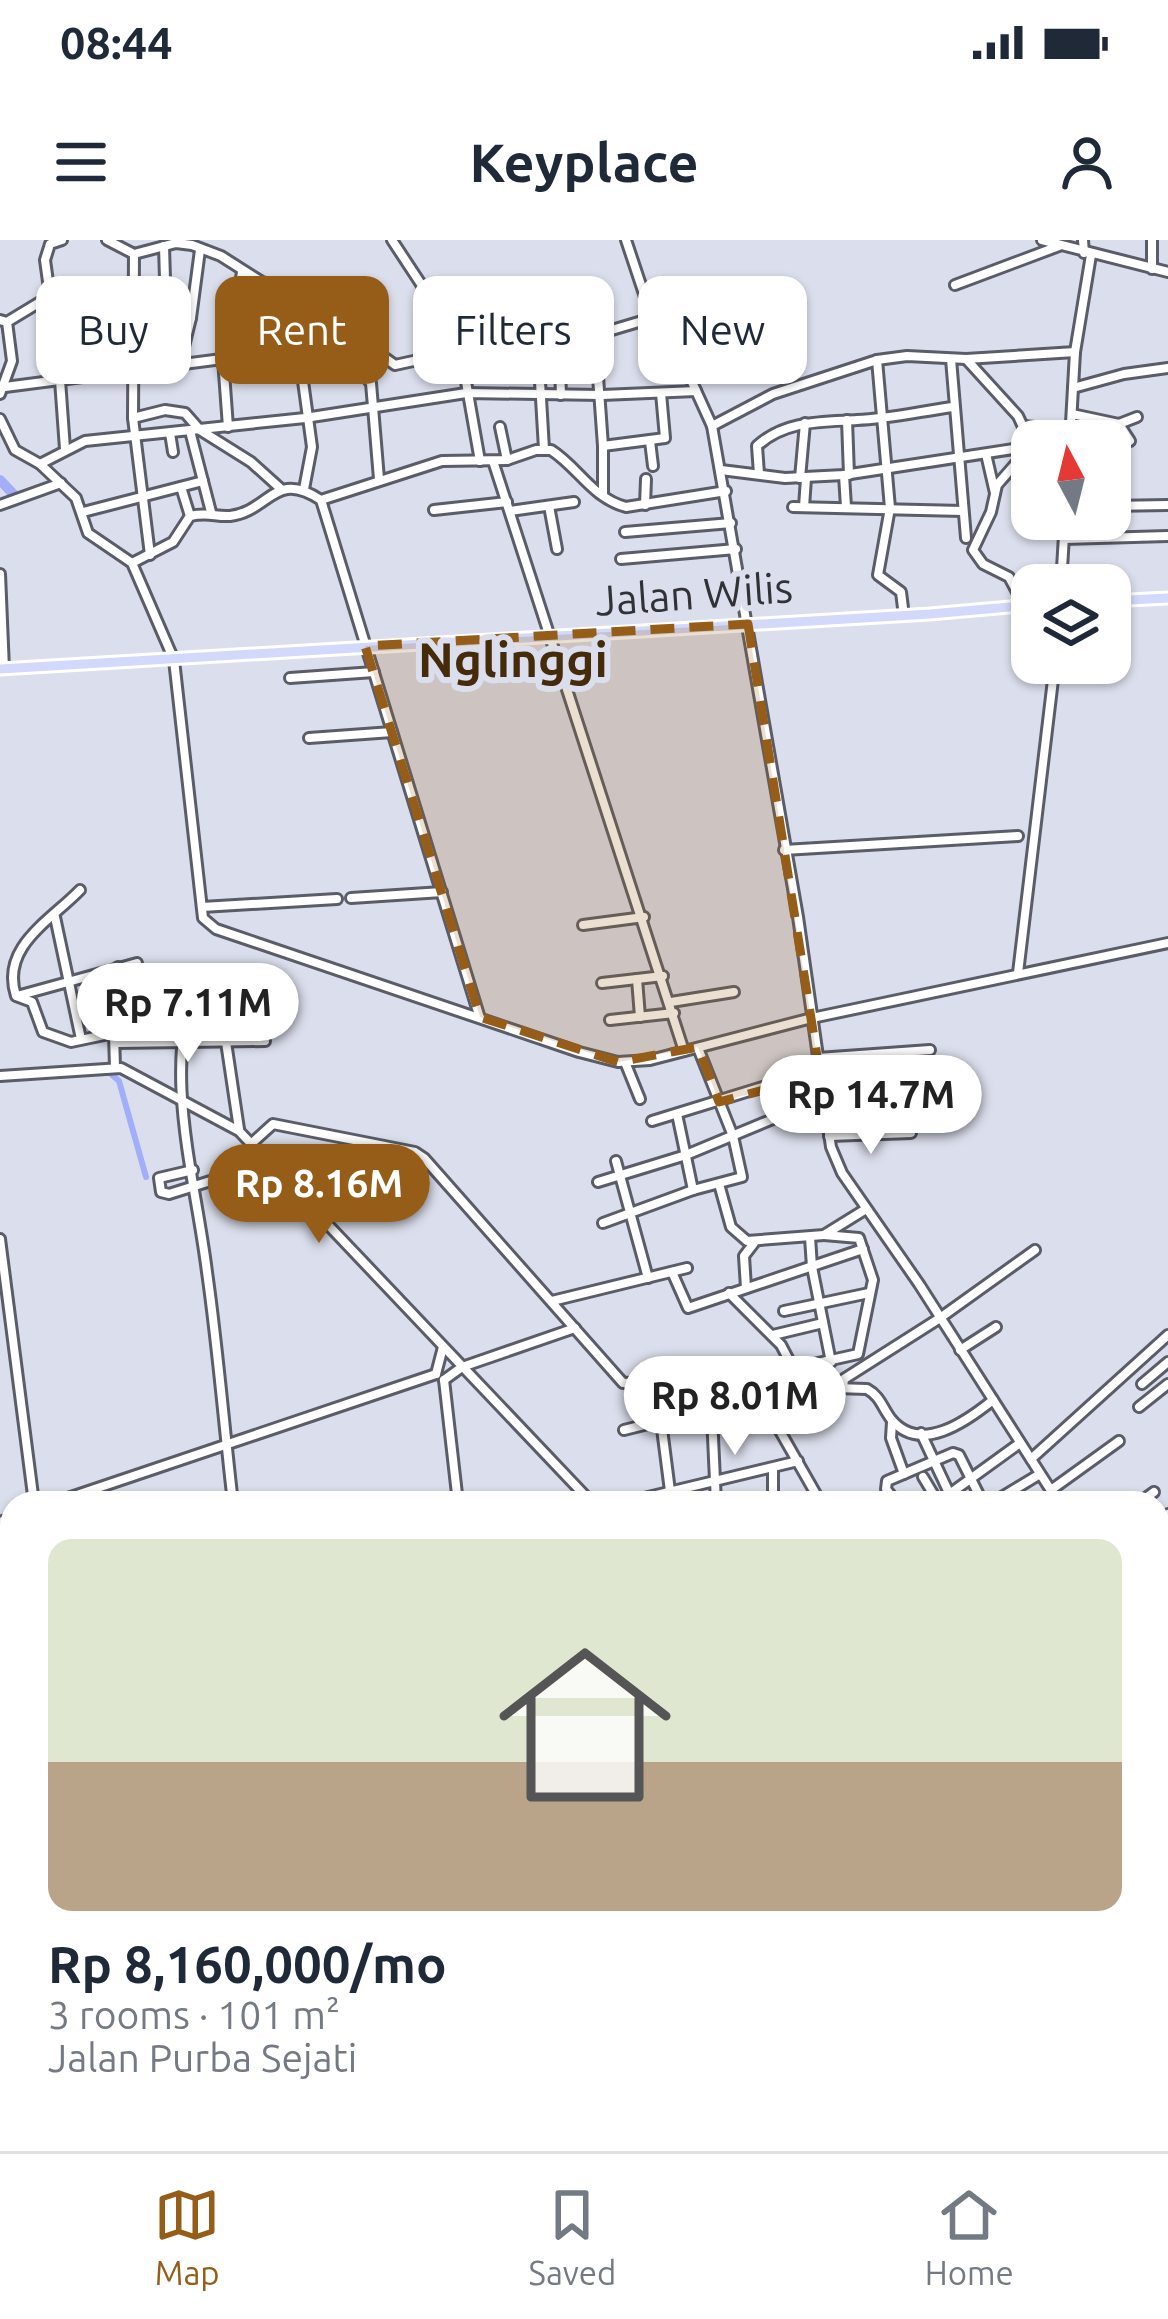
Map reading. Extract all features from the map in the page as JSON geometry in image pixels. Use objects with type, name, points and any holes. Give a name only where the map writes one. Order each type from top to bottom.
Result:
[{"type":"main road","points":[[1131,601],[1168,598]]},
{"type":"main road","name":"Jalan Wilis","points":[[2,669],[1011,607]]},
{"type":"street","points":[[49,276],[46,252],[50,244],[62,240]]},
{"type":"street","points":[[107,240],[134,254],[180,243],[221,256],[250,276]]},
{"type":"street","points":[[392,240],[416,276]]},
{"type":"street","points":[[626,240],[638,276]]},
{"type":"street","points":[[1042,240],[1168,272]]},
{"type":"street","points":[[1071,420],[1088,254],[1083,240]]},
{"type":"street","points":[[1151,269],[1152,240]]},
{"type":"street","points":[[955,285],[1060,245]]},
{"type":"street","points":[[164,246],[165,276]]},
{"type":"street","points":[[191,318],[200,250]]},
{"type":"street","points":[[133,276],[134,254]]},
{"type":"street","points":[[241,276],[242,272]]},
{"type":"street","points":[[36,308],[3,321],[12,361],[3,390],[37,384]]},
{"type":"street","points":[[712,426],[773,394],[878,360],[1076,352]]},
{"type":"street","points":[[951,358],[966,538]]},
{"type":"street","points":[[966,359],[1019,420]]},
{"type":"street","points":[[878,360],[890,508],[878,575],[901,592],[904,616]]},
{"type":"street","points":[[1073,388],[1168,368]]},
{"type":"street","points":[[60,384],[65,449]]},
{"type":"street","points":[[133,384],[150,555]]},
{"type":"street","points":[[227,384],[228,427]]},
{"type":"street","points":[[302,384],[312,447],[304,489]]},
{"type":"street","points":[[371,384],[379,479]]},
{"type":"street","points":[[465,384],[480,461]]},
{"type":"street","points":[[543,384],[544,449]]},
{"type":"street","points":[[561,384],[561,395]]},
{"type":"street","points":[[601,384],[603,497]]},
{"type":"street","points":[[692,384],[712,426],[726,491],[829,1136],[842,1173],[1051,1490],[1119,1441]]},
{"type":"street","points":[[40,464],[85,441],[305,418],[466,393],[696,391]]},
{"type":"street","points":[[603,446],[666,435],[661,393]]},
{"type":"street","points":[[759,474],[757,446],[805,423],[953,407]]},
{"type":"street","points":[[134,418],[184,412],[195,430],[211,512]]},
{"type":"street","points":[[1072,414],[1100,420]]},
{"type":"street","points":[[1129,420],[1137,417]]},
{"type":"street","points":[[0,419],[15,450],[62,483],[83,512],[88,532],[132,563],[174,660],[203,918],[216,929],[579,1052],[625,1062],[1168,943]]},
{"type":"street","points":[[847,420],[847,507]]},
{"type":"street","points":[[805,423],[798,507],[963,511]]},
{"type":"street","points":[[500,428],[507,460]]},
{"type":"street","points":[[195,430],[251,462],[281,489]]},
{"type":"street","points":[[170,433],[173,452]]},
{"type":"street","points":[[650,441],[653,466]]},
{"type":"street","points":[[321,500],[442,461],[507,460],[544,449],[555,452],[603,497],[621,506],[726,491]]},
{"type":"street","points":[[721,470],[803,478],[847,475],[1011,450]]},
{"type":"street","points":[[986,454],[996,495]]},
{"type":"street","points":[[493,461],[684,1051]]},
{"type":"street","points":[[1011,469],[1000,481],[973,550],[982,564],[1011,580]]},
{"type":"street","points":[[645,505],[646,479]]},
{"type":"street","points":[[83,512],[203,481]]},
{"type":"street","points":[[0,505],[62,483]]},
{"type":"street","points":[[181,487],[190,516]]},
{"type":"street","points":[[132,563],[173,542],[190,516],[234,515],[281,489],[304,489],[321,500],[480,1017]]},
{"type":"street","points":[[434,510],[574,502]]},
{"type":"street","points":[[1131,506],[1168,505]]},
{"type":"street","points":[[550,506],[557,549]]},
{"type":"street","points":[[625,532],[731,523]]},
{"type":"street","points":[[1131,537],[1168,536]]},
{"type":"street","points":[[621,560],[736,549]]},
{"type":"street","points":[[0,574],[2,669]]},
{"type":"street","points":[[290,678],[374,672]]},
{"type":"street","points":[[1018,973],[1052,684]]},
{"type":"street","points":[[309,738],[392,732]]},
{"type":"street","points":[[784,850],[1018,836]]},
{"type":"street","points":[[16,996],[10,969],[22,944],[80,890]]},
{"type":"street","points":[[351,898],[442,892]]},
{"type":"street","points":[[202,907],[337,899]]},
{"type":"street","points":[[55,916],[81,1039]]},
{"type":"street","points":[[583,925],[644,917]]},
{"type":"street","points":[[16,996],[137,963]]},
{"type":"street","points":[[102,1009],[108,983],[118,968]]},
{"type":"street","points":[[115,1068],[119,1006],[159,980],[196,979],[211,973]]},
{"type":"street","points":[[602,983],[663,976]]},
{"type":"street","points":[[196,979],[184,1012],[181,1102],[196,1185],[232,1491]]},
{"type":"street","points":[[637,979],[640,1017]]},
{"type":"street","points":[[610,1020],[640,1017],[734,992]]},
{"type":"street","points":[[16,996],[32,1003],[43,1032],[63,1042],[114,1038],[181,1044],[265,1041]]},
{"type":"street","points":[[133,999],[139,1042]]},
{"type":"street","points":[[226,1042],[239,1131]]},
{"type":"street","points":[[603,1223],[743,1174],[698,1048]]},
{"type":"street","points":[[818,1058],[930,1050]]},
{"type":"street","points":[[625,1062],[640,1099]]},
{"type":"street","points":[[0,1076],[115,1068],[239,1131],[581,1491]]},
{"type":"street","points":[[652,1121],[772,1084],[820,1075]]},
{"type":"street","points":[[677,1114],[693,1190]]},
{"type":"street","points":[[598,1183],[686,1155],[780,1116]]},
{"type":"street","points":[[252,1143],[274,1124],[415,1152],[623,1383],[656,1382],[670,1491],[798,1461]]},
{"type":"street","points":[[829,1136],[911,1133]]},
{"type":"street","points":[[616,1161],[648,1278]]},
{"type":"street","points":[[193,1170],[160,1177],[164,1194],[271,1162]]},
{"type":"street","points":[[624,1430],[664,1420],[768,1410],[780,1399],[780,1383],[791,1369],[858,1354],[873,1280],[862,1242],[855,1237],[824,1235],[755,1242],[733,1232],[719,1184]]},
{"type":"street","points":[[824,1235],[866,1208]]},
{"type":"street","points":[[810,1237],[831,1362]]},
{"type":"street","points":[[0,1239],[32,1491]]},
{"type":"street","points":[[746,1288],[744,1256],[755,1242]]},
{"type":"street","points":[[672,1272],[686,1308],[862,1250]]},
{"type":"street","points":[[843,1387],[844,1379],[1035,1250]]},
{"type":"street","points":[[553,1301],[687,1268]]},
{"type":"street","points":[[729,1293],[787,1353],[803,1387],[874,1392],[892,1422],[891,1441],[904,1474]]},
{"type":"street","points":[[784,1311],[869,1293]]},
{"type":"street","points":[[772,1336],[823,1323]]},
{"type":"street","points":[[960,1350],[996,1327]]},
{"type":"street","points":[[90,1491],[575,1328]]},
{"type":"street","points":[[1031,1459],[1168,1335]]},
{"type":"street","points":[[443,1347],[440,1377],[456,1491]]},
{"type":"street","points":[[1142,1384],[1168,1362]]},
{"type":"street","points":[[1138,1407],[1168,1384]]},
{"type":"street","points":[[661,1401],[682,1400]]},
{"type":"street","points":[[892,1422],[921,1433],[962,1425],[993,1400]]},
{"type":"street","points":[[768,1410],[814,1491]]},
{"type":"street","points":[[712,1415],[715,1491]]},
{"type":"street","points":[[921,1433],[948,1491]]},
{"type":"street","points":[[957,1491],[1020,1443]]},
{"type":"street","points":[[889,1491],[885,1484],[957,1454],[978,1491]]},
{"type":"street","points":[[773,1468],[773,1491]]},
{"type":"street","points":[[1010,1491],[1040,1474]]},
{"type":"street","points":[[923,1477],[931,1491]]},
{"type":"highlighted area","points":[[748,624],[820,1075],[719,1102],[698,1047],[618,1062],[480,1017],[365,646]]},
{"type":"waterway","points":[[0,480],[18,499]]},
{"type":"waterway","points":[[111,1074],[119,1081],[146,1177]]},
{"type":"district","name":"Nglinggi","points":[[513,660]]}]
